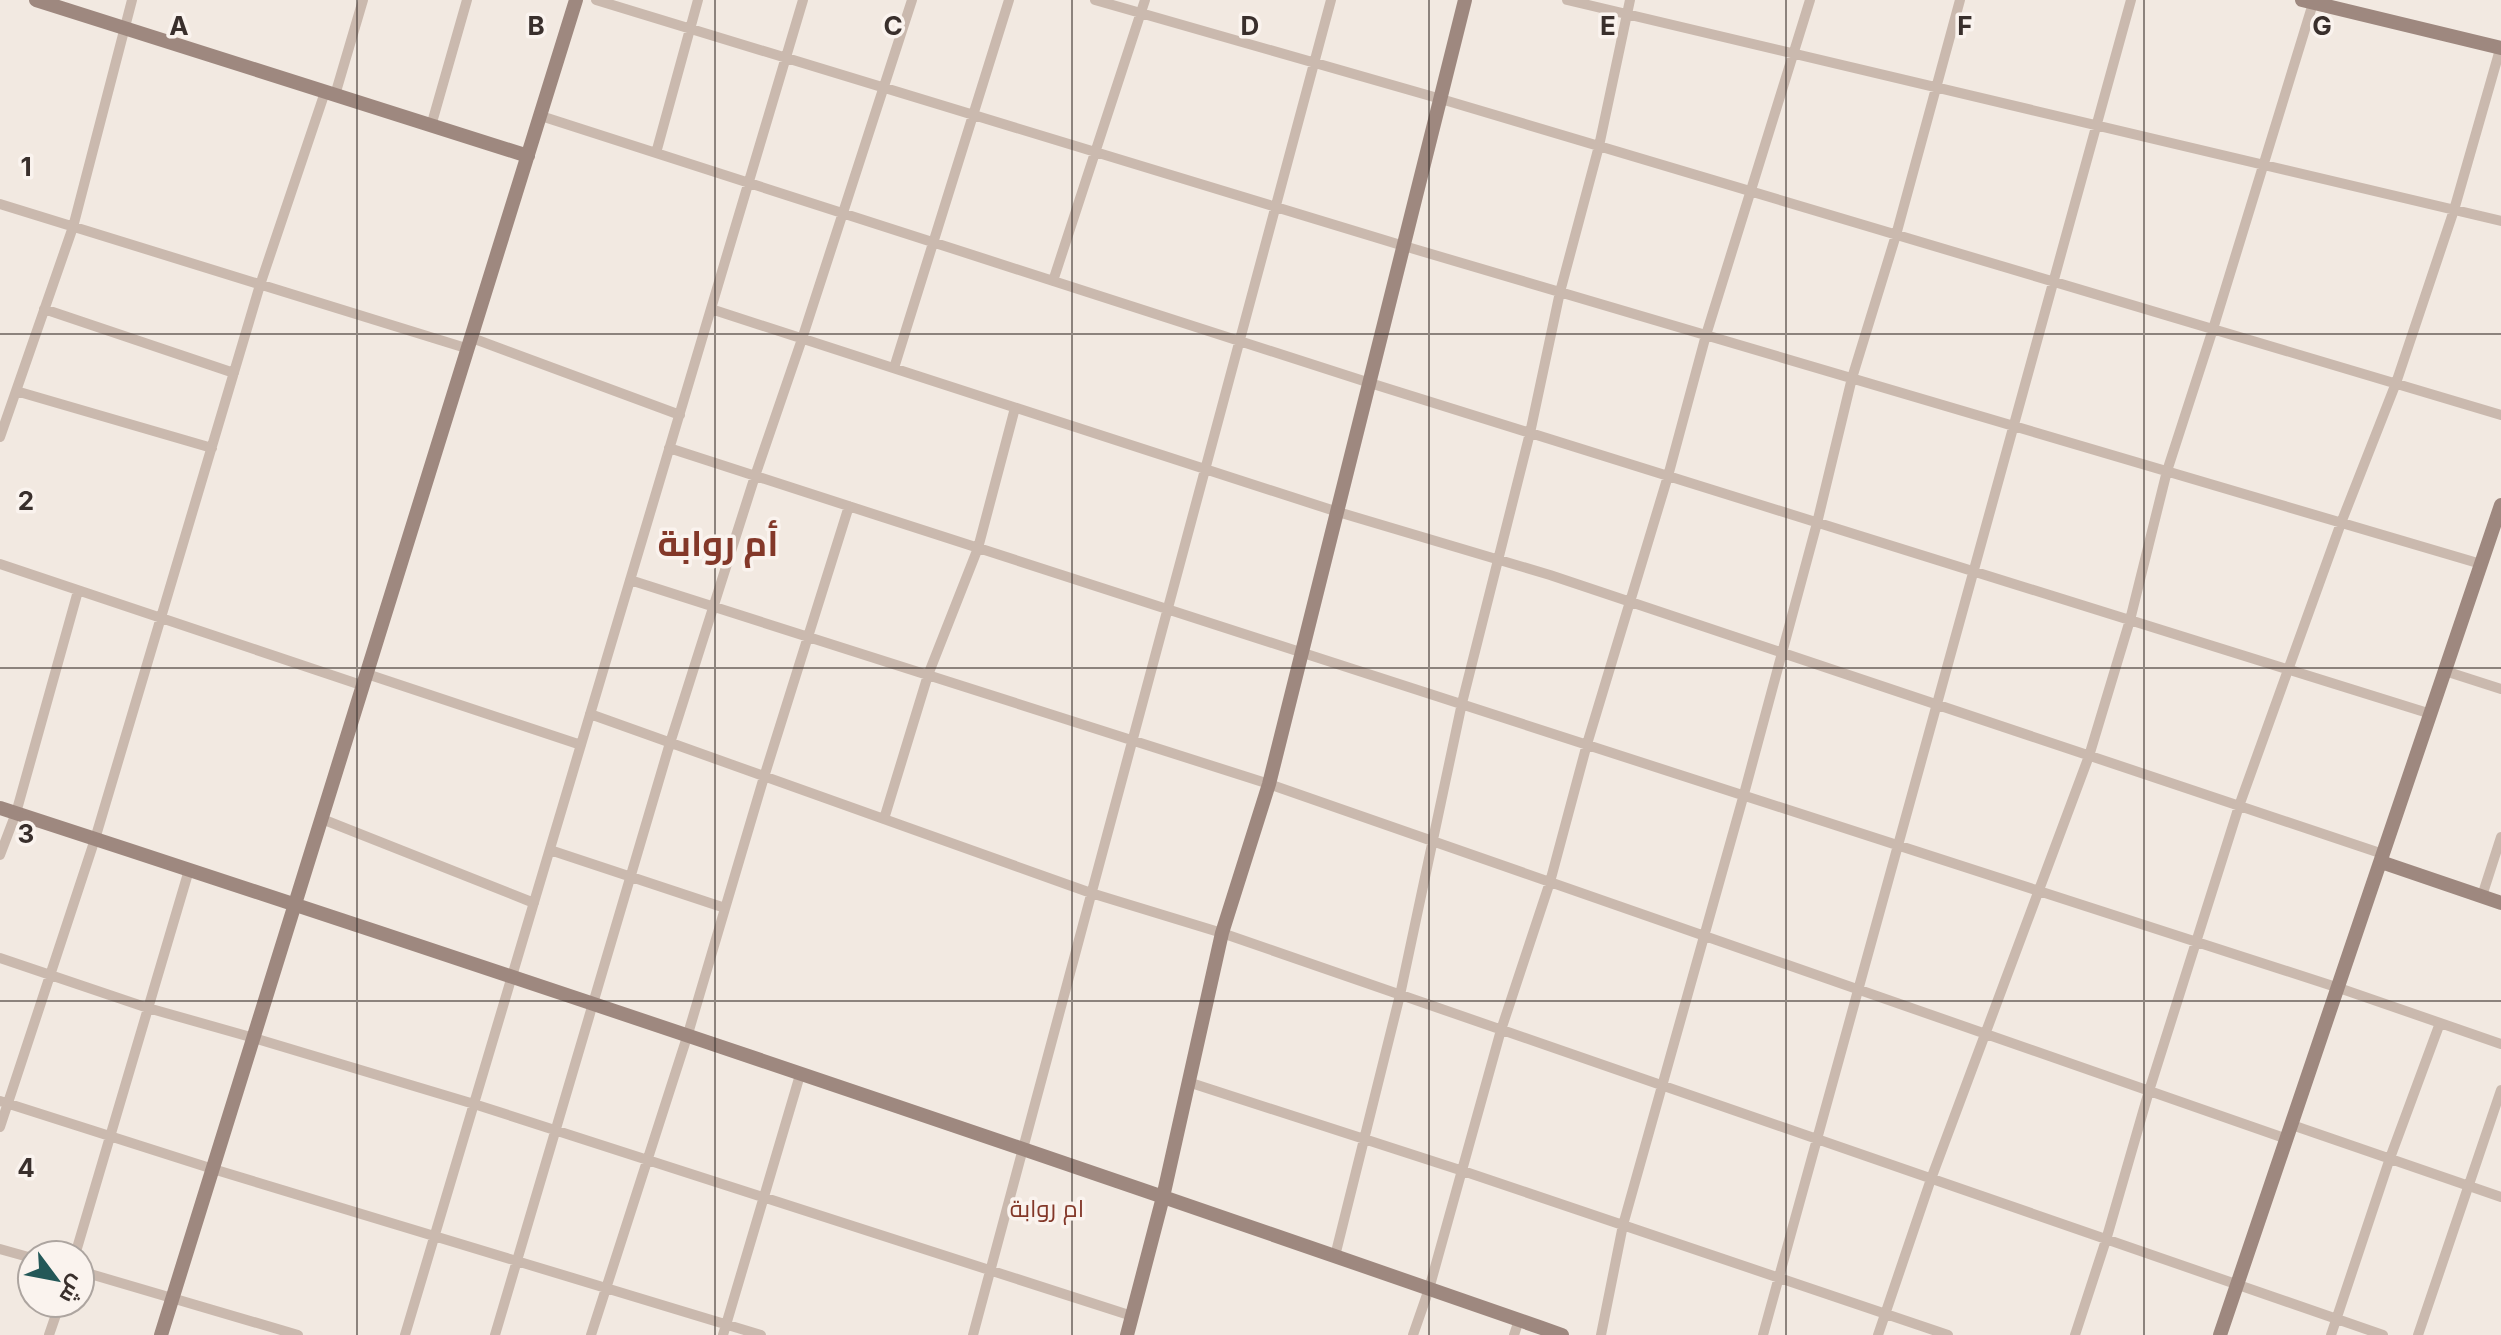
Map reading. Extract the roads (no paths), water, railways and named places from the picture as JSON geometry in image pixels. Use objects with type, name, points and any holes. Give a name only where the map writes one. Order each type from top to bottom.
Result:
[{"type":"street","points":[[36,0],[528,156]]},
{"type":"street","points":[[0,437],[73,227],[132,0]]},
{"type":"street","points":[[0,1127],[4,1102],[51,974],[95,839],[260,285],[363,0]]},
{"type":"street","points":[[431,126],[467,0]]},
{"type":"street","points":[[161,1335],[576,0]]},
{"type":"street","points":[[596,0],[1404,246],[2481,564]]},
{"type":"street","points":[[656,153],[698,0]]},
{"type":"street","points":[[405,1335],[803,0]]},
{"type":"street","points":[[495,1335],[670,743],[912,0]]},
{"type":"street","points":[[894,368],[1009,0]]},
{"type":"street","points":[[1095,0],[1441,99],[2501,415]]},
{"type":"street","points":[[1053,281],[1145,0]]},
{"type":"street","points":[[973,1335],[1331,0]]},
{"type":"street","points":[[1127,1335],[1163,1197],[1222,933],[1269,784],[1465,0]]},
{"type":"street","points":[[1567,0],[2501,221]]},
{"type":"street","points":[[1335,1256],[1400,995],[1462,703],[1530,433],[1560,292],[1599,146],[1630,0]]},
{"type":"street","points":[[1413,1335],[1429,1289],[1501,1030],[1550,882],[1706,335],[1810,0]]},
{"type":"street","points":[[1601,1335],[1623,1225],[1744,794],[1817,523],[1852,378],[1896,235],[1960,0]]},
{"type":"street","points":[[1763,1335],[2131,0]]},
{"type":"street","points":[[1878,1335],[1931,1179],[2089,756],[2130,620],[2167,471],[2263,165],[2310,1],[2501,47],[2454,210],[2396,383],[2341,523],[2239,806],[2075,1335]]},
{"type":"street","points":[[541,116],[1370,383],[2431,714]]},
{"type":"street","points":[[0,204],[260,285],[470,343],[680,415]]},
{"type":"street","points":[[44,309],[234,373]]},
{"type":"street","points":[[711,309],[1205,470],[1631,602],[2239,806],[2501,903]]},
{"type":"street","points":[[16,391],[212,448]]},
{"type":"street","points":[[884,819],[928,675],[978,548],[1015,408]]},
{"type":"street","points":[[669,448],[2197,941],[2501,1044]]},
{"type":"street","points":[[2220,1335],[2501,505]]},
{"type":"street","points":[[591,1335],[687,1037],[849,506]]},
{"type":"street","points":[[0,564],[161,618],[581,745]]},
{"type":"street","points":[[630,580],[1269,784],[2149,1091],[2390,1158],[2501,1197]]},
{"type":"street","points":[[0,855],[16,813],[78,591]]},
{"type":"street","points":[[2445,671],[2501,689]]},
{"type":"street","points":[[590,714],[1091,893],[1222,933],[2383,1335]]},
{"type":"street","points":[[0,808],[1022,1149],[1562,1335]]},
{"type":"street","points":[[322,819],[534,903]]},
{"type":"street","points":[[2482,896],[2501,837]]},
{"type":"street","points":[[550,850],[725,908]]},
{"type":"street","points":[[80,1239],[189,870]]},
{"type":"street","points":[[0,958],[148,1008],[474,1104],[1132,1316]]},
{"type":"street","points":[[2331,1335],[2390,1158],[2440,1023]]},
{"type":"street","points":[[725,1330],[800,1075]]},
{"type":"street","points":[[1188,1082],[1463,1171],[1948,1335]]},
{"type":"street","points":[[2418,1335],[2501,1090]]},
{"type":"street","points":[[4,1102],[213,1169],[608,1288],[725,1330],[761,1335]]},
{"type":"street","points":[[96,1276],[298,1335]]},
{"type":"street","points":[[1514,1335],[1519,1320]]},
{"type":"district","name":"أم روابة","points":[[718,543]]},
{"type":"district","name":"ام روابة","points":[[1047,1208]]}]
